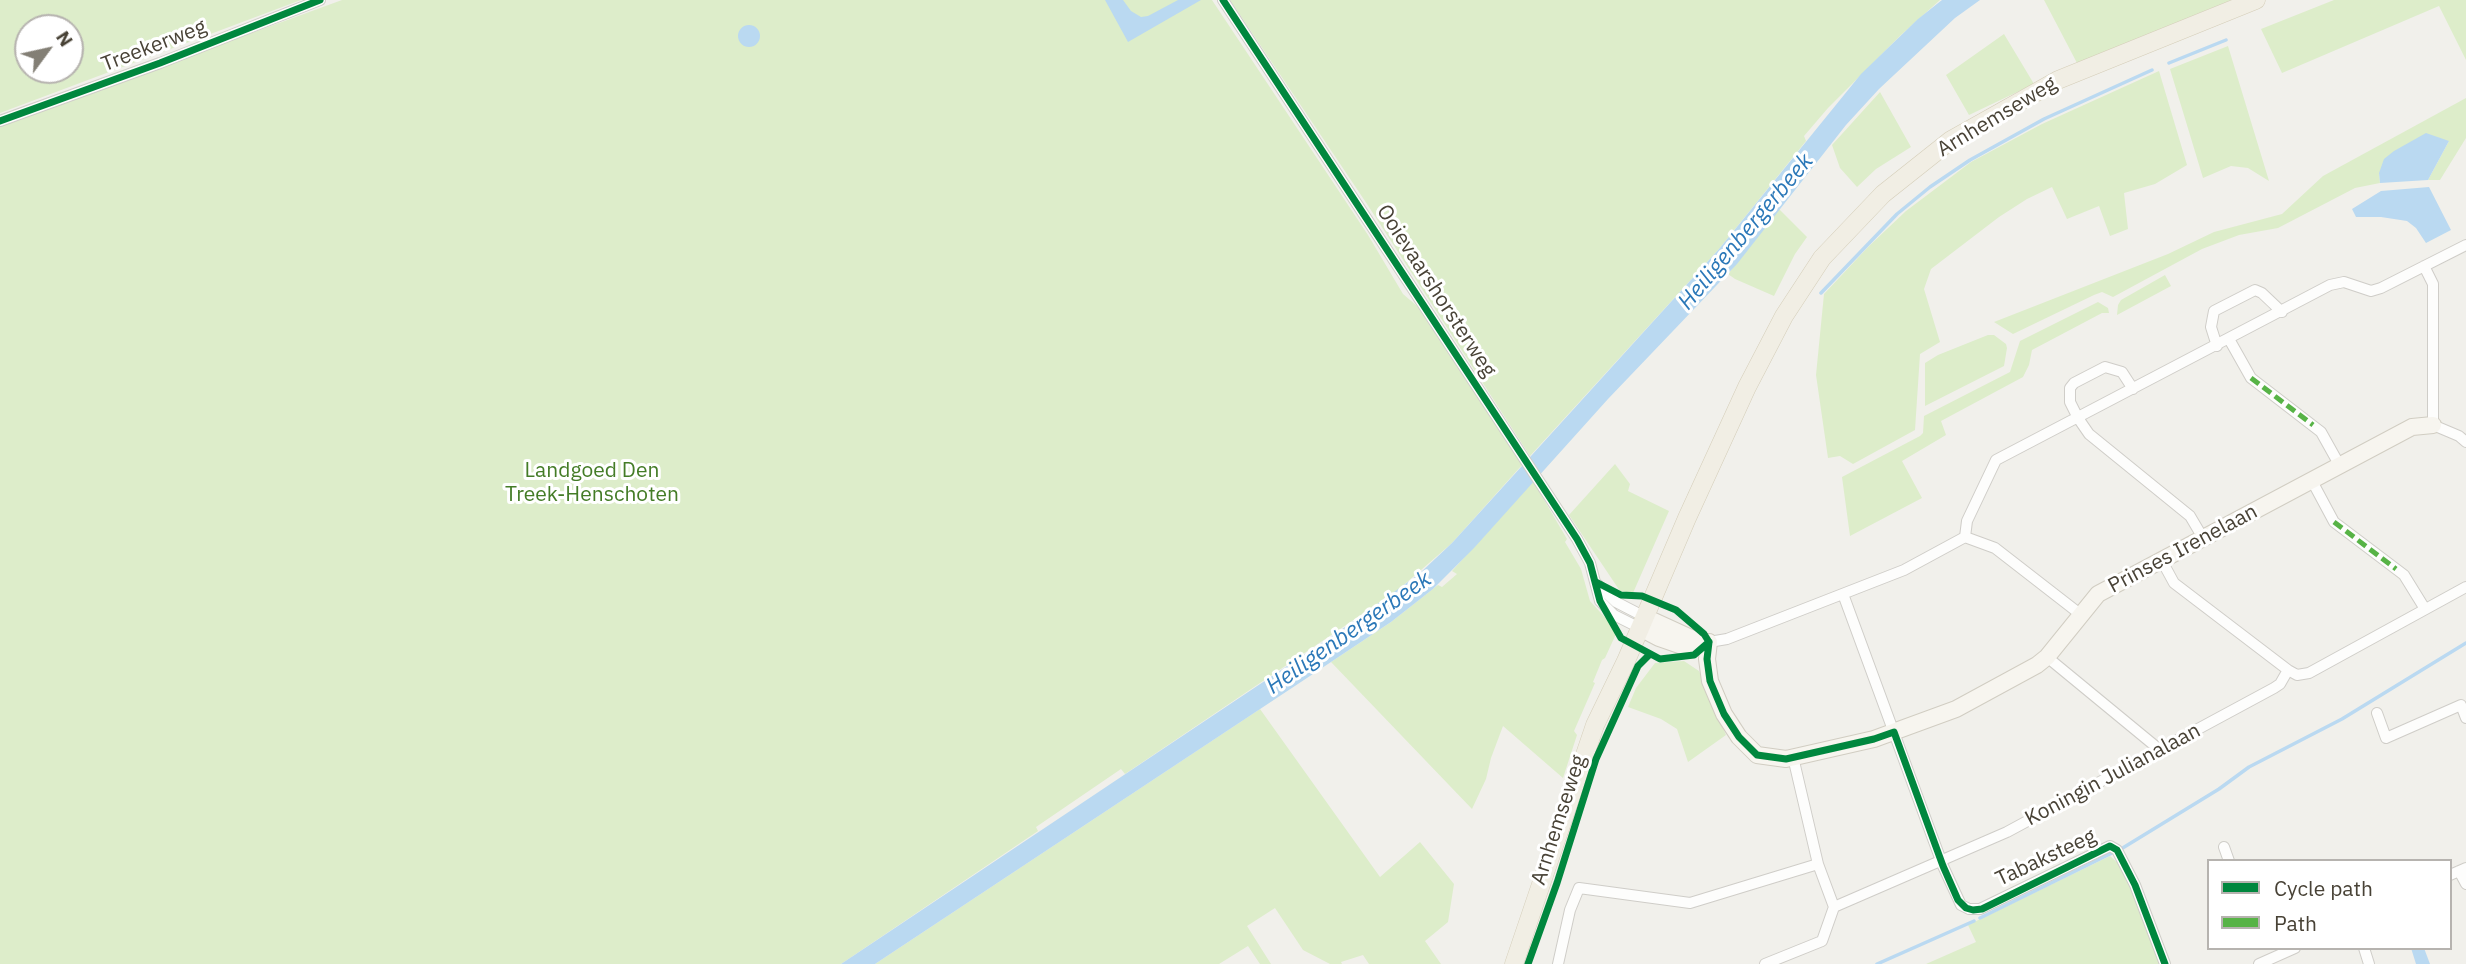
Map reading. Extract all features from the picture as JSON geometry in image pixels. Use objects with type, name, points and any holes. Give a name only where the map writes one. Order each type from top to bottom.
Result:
[{"type":"main road","name":"Arnhemseweg","points":[[1514,964],[1595,725],[1731,420],[1784,316],[1822,258],[1883,194],[1951,140],[2058,80],[2256,0]]},
{"type":"street","name":"Treekerweg","points":[[0,121],[160,63],[320,0]]},
{"type":"street","name":"Ooievaarshorsterweg","points":[[1223,0],[1584,551],[1600,601],[1605,608],[1642,623]]},
{"type":"street","points":[[1965,537],[1967,521],[1996,460],[2330,285],[2344,282],[2371,290],[2381,288],[2466,245]]},
{"type":"street","points":[[2424,266],[2433,284],[2433,425],[2464,437]]},
{"type":"street","points":[[2217,346],[2211,327],[2214,312],[2255,290],[2262,292],[2281,312]]},
{"type":"street","points":[[2229,339],[2250,378],[2321,432],[2340,466]]},
{"type":"street","points":[[2133,389],[2122,372],[2110,366],[2105,367],[2074,383],[2070,388],[2070,402],[2089,434],[2190,516],[2203,538]]},
{"type":"street","name":"Prinses Irenelaan","points":[[1709,642],[1707,659],[1710,681],[1724,715],[1739,737],[1758,755],[1778,759],[1793,757],[1874,739],[1956,709],[2047,657],[2098,594],[2412,427],[2433,425]]},
{"type":"street","points":[[2312,481],[2334,522],[2404,575],[2425,609]]},
{"type":"street","points":[[1642,623],[1659,638],[1685,647],[1727,639],[1904,569],[1965,537],[1995,548],[2080,614]]},
{"type":"street","points":[[2162,561],[2174,583],[2297,675],[2309,673],[2466,587]]},
{"type":"street","points":[[1843,594],[1941,859]]},
{"type":"street","points":[[2047,657],[2160,750]]},
{"type":"street","name":"Koningin Julianalaan","points":[[1834,906],[2007,832],[2274,688],[2280,684],[2288,670]]},
{"type":"street","points":[[2377,713],[2386,738],[2461,705],[2466,718]]},
{"type":"street","points":[[1765,964],[1822,941],[1834,906],[1818,864],[1793,757]]},
{"type":"street","name":"Tabaksteeg","points":[[1941,859],[1958,900],[1966,908],[1976,910],[2105,847],[2112,847],[2121,857],[2135,885],[2165,964]]},
{"type":"street","points":[[2224,847],[2228,859]]},
{"type":"street","points":[[1558,964],[1570,910],[1579,888],[1690,903],[1818,864]]},
{"type":"street","points":[[2458,871],[2466,884]]},
{"type":"street","points":[[2259,964],[2272,953]]},
{"type":"green space","points":[[0,0],[301,0],[84,81],[84,14],[14,14],[14,84],[77,84],[0,113]]},
{"type":"green space","name":"Landgoed Den Treek-Henschoten","points":[[342,0],[1212,0],[1368,235],[1403,294],[1417,306],[1522,465],[1452,543],[1398,590],[1125,774],[1121,769],[1036,827],[1038,831],[841,964],[0,964],[0,125]]},
{"type":"green space","points":[[1230,0],[1940,0],[1828,108],[1804,136],[1806,141],[1719,249],[1530,456],[1367,204]]},
{"type":"green space","points":[[2044,0],[2232,0],[2077,63]]},
{"type":"green space","points":[[2334,0],[2466,0],[2466,60],[2439,6],[2282,73],[2261,29]]},
{"type":"green space","points":[[2004,34],[2034,84],[1969,115],[1946,75]]},
{"type":"green space","points":[[2228,46],[2269,181],[2248,168],[2231,166],[2203,178],[2170,69]]},
{"type":"green space","points":[[2159,71],[2187,165],[2155,184],[2124,193],[2128,229],[2110,236],[2099,206],[2067,219],[2052,187],[1999,217],[1931,269],[1924,289],[1940,342],[1920,354],[1915,430],[1853,464],[1840,456],[1828,458],[1816,375],[1824,294],[1906,211],[1971,162],[2042,124]]},
{"type":"green space","points":[[1880,92],[1911,147],[1876,169],[1857,187],[1840,168],[1832,145]]},
{"type":"green space","points":[[2466,98],[2466,138],[2440,180],[2428,180],[2449,141],[2379,173],[2380,183],[2355,188],[2278,228],[2239,235],[2202,249],[2113,297],[2102,292],[2013,334],[1994,322],[2168,254],[2214,232],[2282,214],[2323,176]]},
{"type":"green space","points":[[1779,209],[1807,237],[1795,254],[1774,296],[1728,274]]},
{"type":"green space","points":[[2165,275],[2171,286],[2117,315],[2121,300]]},
{"type":"green space","points":[[2098,302],[2108,308],[2109,313],[2102,313],[2032,350],[2023,377],[1941,421],[1946,435],[1902,461],[1922,498],[1850,536],[1842,477],[1920,436],[1923,433],[1924,416],[2010,372],[2020,341]]},
{"type":"green space","points":[[1988,335],[1994,335],[2006,344],[2004,366],[1925,406],[1925,363]]},
{"type":"green space","points":[[1615,464],[1630,484],[1628,491],[1669,511],[1633,593],[1620,591],[1569,515]]},
{"type":"green space","points":[[1533,481],[1567,539],[1565,542],[1581,569],[1590,601],[1611,624],[1616,634],[1602,660],[1574,731],[1577,735],[1563,778],[1503,726],[1486,779],[1472,809],[1331,662],[1457,574],[1452,571]]},
{"type":"green space","points":[[1684,661],[1699,671],[1726,735],[1688,762],[1677,729],[1661,719],[1628,707],[1636,688],[1655,663]]},
{"type":"green space","points":[[1260,709],[1380,877],[1420,842],[1454,884],[1448,922],[1425,941],[1441,964],[1369,964],[1363,955],[1341,962],[1342,964],[1330,964],[1303,950],[1275,908],[1247,926],[1271,964],[1260,964],[1248,946],[1219,964],[875,964]]},
{"type":"green space","points":[[2110,856],[2129,879],[2162,964],[1926,964],[1976,942],[1968,925]]},
{"type":"water","points":[[1105,0],[1123,0],[1131,11],[1141,17],[1178,0],[1201,0],[1128,42]]},
{"type":"water","name":"Heiligenbergerbeek","points":[[1942,0],[1980,0],[1955,18],[1879,89],[1846,125],[1737,264],[1433,589],[1391,622],[875,964],[841,964],[1341,630],[1419,574],[1452,543],[1719,249],[1861,74],[1918,19]]},
{"type":"water","points":[[749,25],[757,28],[760,36],[757,44],[749,47],[741,44],[738,36],[741,28]]},
{"type":"water","points":[[2426,133],[2449,141],[2428,180],[2380,183],[2379,173],[2384,159]]},
{"type":"water","points":[[2429,187],[2451,230],[2426,243],[2416,228],[2407,221],[2356,217],[2352,209],[2381,191]]},
{"type":"water","points":[[2412,950],[2425,950],[2430,964],[2416,964]]},
{"type":"waterway","points":[[2169,63],[2226,40]]},
{"type":"waterway","points":[[1821,293],[1897,214],[1970,160],[2044,119],[2152,70]]},
{"type":"waterway","points":[[2121,849],[2219,789],[2249,767],[2342,719],[2466,643]]},
{"type":"waterway","points":[[1980,918],[2114,852]]},
{"type":"waterway","points":[[1877,964],[1974,921]]},
{"type":"marked path","points":[[2251,378],[2313,425]]},
{"type":"marked path","points":[[2334,522],[2396,569]]},
{"type":"cycle path","points":[[0,121],[160,63],[320,0]]},
{"type":"cycle path","points":[[1223,0],[1577,539],[1590,563],[1600,601],[1621,638],[1660,659],[1694,655],[1709,642]]},
{"type":"cycle path","points":[[1596,582],[1621,595],[1642,596],[1676,610],[1704,634],[1709,642]]},
{"type":"cycle path","points":[[1709,642],[1707,659],[1710,681],[1724,714],[1739,737],[1757,755],[1786,759],[1894,732],[1943,866],[1958,900],[1966,908],[1982,909],[2110,846],[2117,850],[2135,885],[2165,964]]},
{"type":"cycle path","points":[[1528,964],[1596,759],[1638,666],[1650,654]]}]
